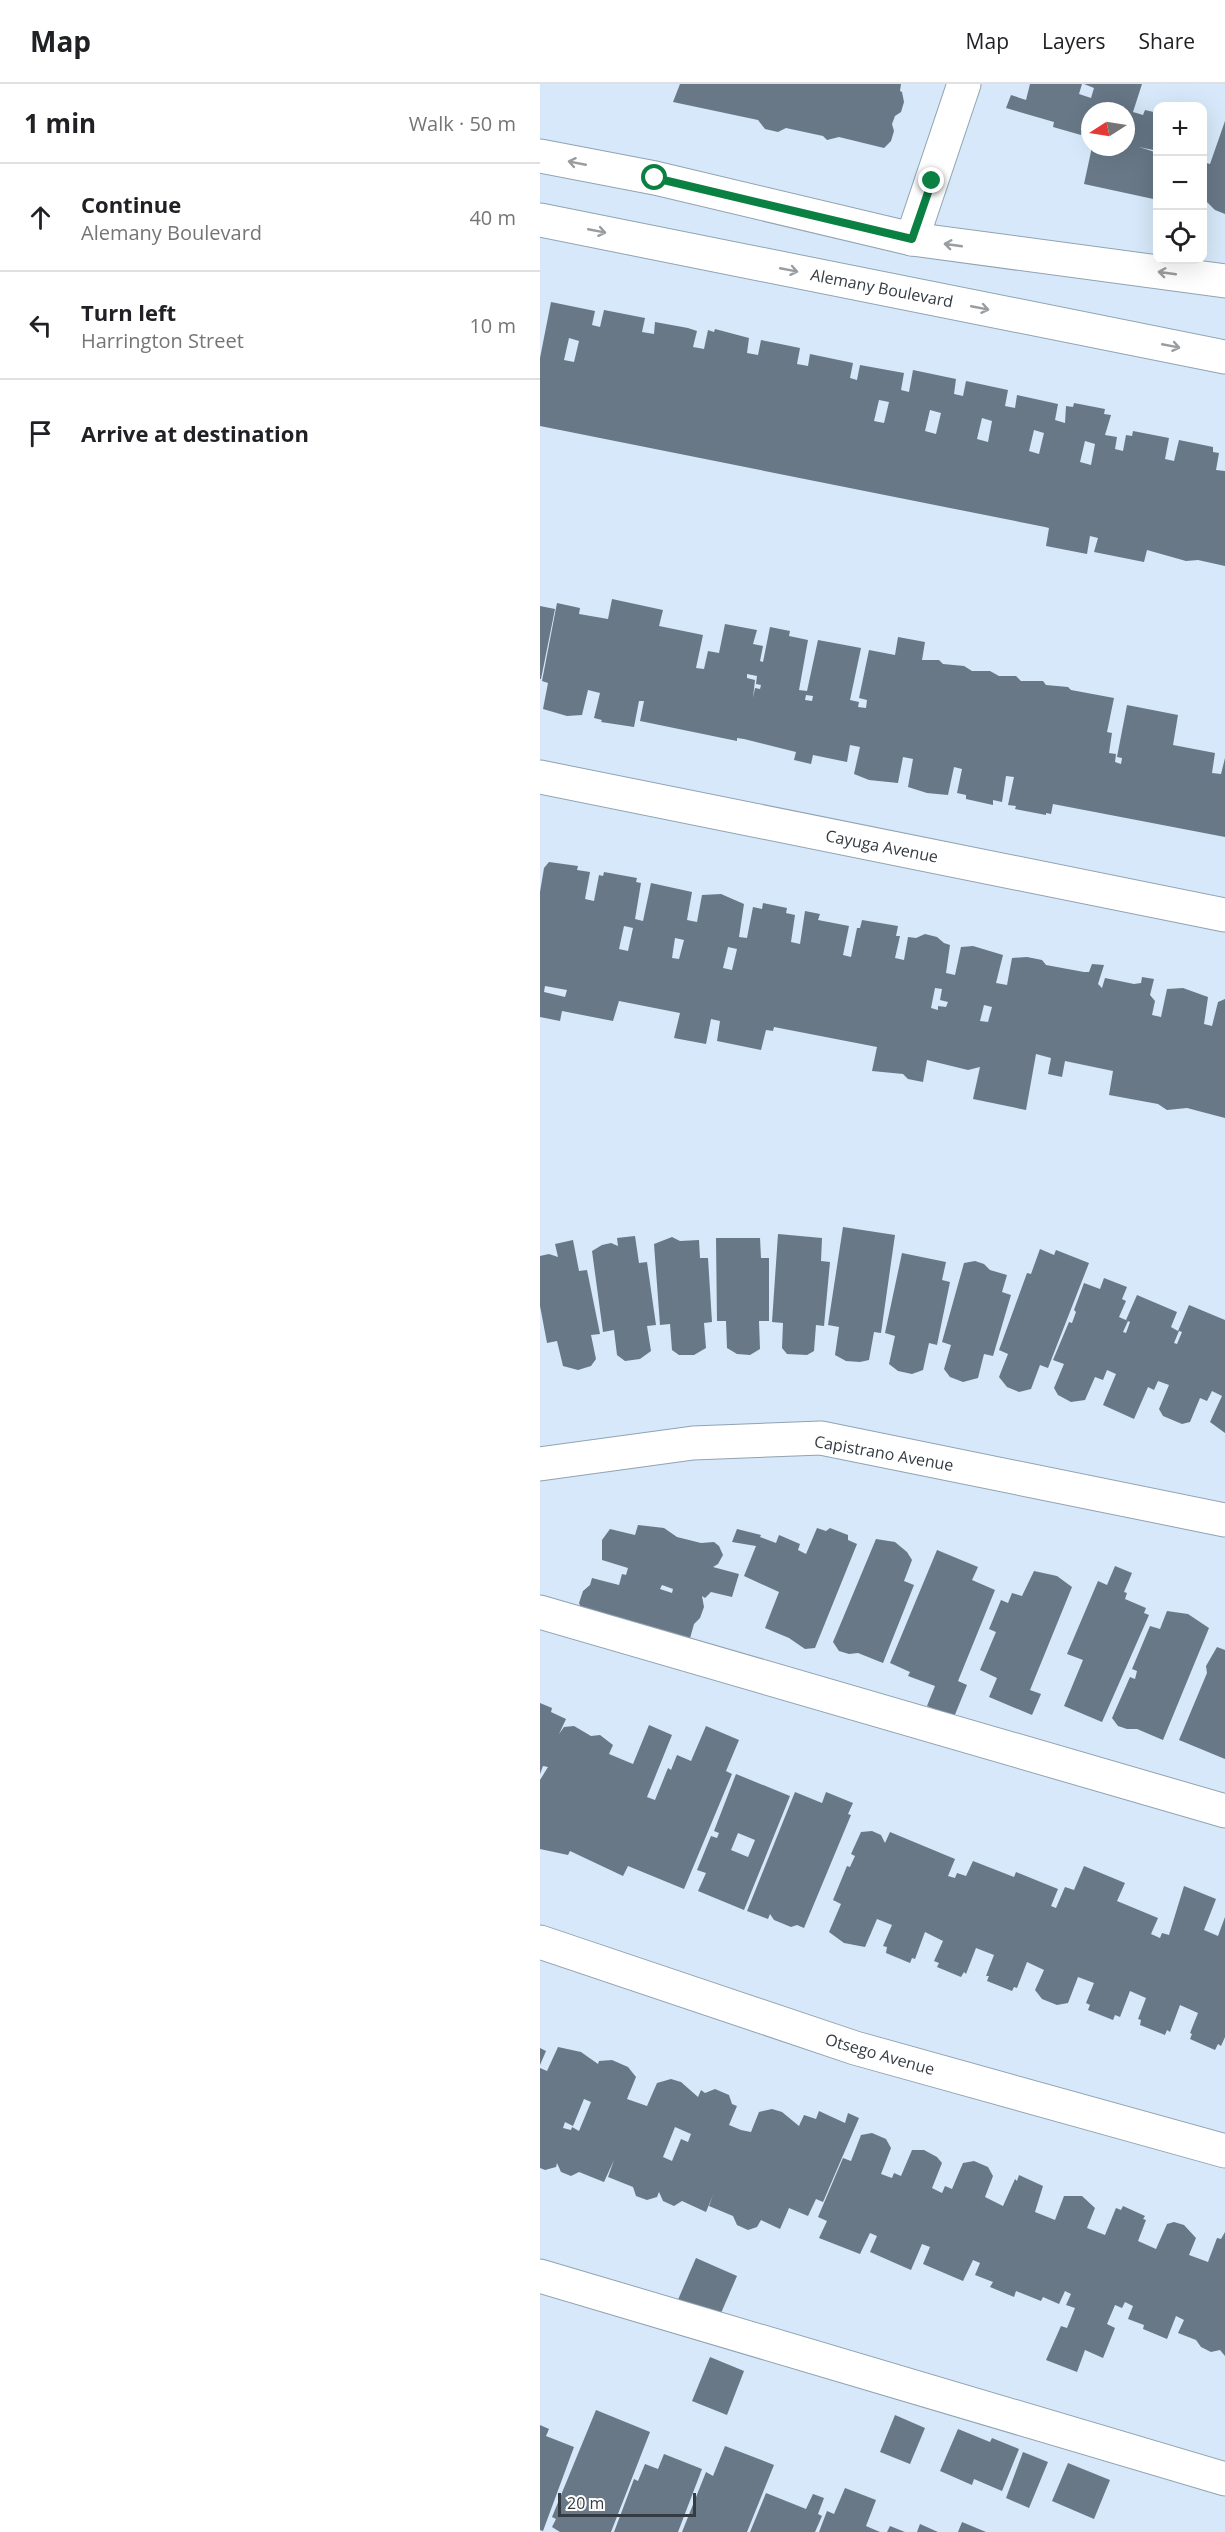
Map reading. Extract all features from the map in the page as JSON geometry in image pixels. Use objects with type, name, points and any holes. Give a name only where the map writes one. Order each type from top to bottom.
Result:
[{"type":"street","points":[[912,239],[964,84]]},
{"type":"street","points":[[540,156],[655,178],[912,239],[1225,281]]},
{"type":"street","name":"Alemany Boulevard","points":[[540,220],[1225,357]]},
{"type":"street","name":"Cayuga Avenue","points":[[540,777],[1225,915]]},
{"type":"street","name":"Capistrano Avenue","points":[[541,1466],[693,1443],[821,1438],[1225,1520]]},
{"type":"street","points":[[540,1612],[1225,1811]]},
{"type":"street","name":"Otsego Avenue","points":[[540,1942],[855,2048],[1225,2151]]},
{"type":"street","points":[[540,2276],[1225,2479]]},
{"type":"building","points":[[680,84],[901,84],[900,91],[904,102],[901,112],[895,116],[892,124],[894,131],[891,141],[884,148],[839,137],[827,140],[823,136],[786,128],[778,132],[765,129],[758,120],[673,102]]},
{"type":"building","points":[[1030,84],[1082,84],[1079,94],[1091,98],[1094,88],[1084,84],[1142,84],[1135,106],[1135,102],[1081,102],[1081,135],[1053,127],[1054,122],[1006,108],[1011,95],[1026,100]]},
{"type":"building","points":[[1145,110],[1153,112],[1153,150],[1139,147],[1153,151],[1153,199],[1084,184],[1090,156],[1135,156],[1135,113],[1143,115]]},
{"type":"building","points":[[1225,121],[1225,214],[1215,210],[1207,202],[1207,163],[1210,164]]},
{"type":"building","points":[[551,302],[595,311],[592,325],[600,327],[604,310],[645,318],[642,332],[654,334],[655,322],[688,328],[697,331],[693,347],[704,349],[708,330],[714,332],[715,329],[749,338],[747,353],[758,355],[761,340],[800,348],[797,364],[808,366],[810,354],[853,363],[850,378],[857,380],[860,365],[904,373],[901,390],[909,392],[913,370],[956,379],[954,394],[963,396],[966,381],[1008,390],[1005,406],[1015,408],[1017,395],[1058,404],[1055,420],[1065,423],[1066,406],[1073,407],[1074,403],[1105,409],[1104,414],[1111,415],[1105,435],[1117,437],[1115,449],[1123,451],[1126,435],[1132,436],[1133,431],[1169,438],[1165,459],[1174,461],[1179,440],[1213,447],[1213,452],[1219,453],[1216,470],[1225,471],[1225,566],[1198,560],[1186,561],[1147,550],[1144,562],[1094,552],[1098,538],[1090,536],[1087,554],[1046,546],[1049,528],[1045,527],[540,426],[540,358]],"holes":[[[569,338],[579,341],[574,362],[564,360]],[[879,400],[889,402],[884,423],[874,421]],[[930,410],[941,413],[936,434],[925,431]],[[982,418],[992,421],[988,442],[977,439]],[[1034,430],[1044,433],[1039,454],[1029,451]],[[1085,441],[1095,444],[1091,465],[1080,462]]]},
{"type":"building","points":[[612,599],[663,610],[659,626],[703,635],[696,668],[704,669],[708,651],[719,653],[725,624],[757,630],[753,644],[763,646],[760,661],[763,662],[770,627],[790,631],[789,636],[808,640],[799,690],[807,691],[818,640],[861,648],[850,700],[859,702],[858,707],[866,708],[867,700],[859,698],[869,650],[895,655],[898,637],[925,642],[922,660],[939,660],[943,664],[964,666],[972,671],[990,671],[999,676],[1016,676],[1021,681],[1043,681],[1046,685],[1068,687],[1071,690],[1114,698],[1107,732],[1112,733],[1109,753],[1116,754],[1115,762],[1121,764],[1122,758],[1117,757],[1127,705],[1178,715],[1173,745],[1215,753],[1212,773],[1221,774],[1225,758],[1225,837],[1053,804],[1051,814],[1046,813],[1046,815],[1015,809],[1016,806],[1008,805],[1014,777],[1006,776],[1002,802],[993,800],[993,805],[966,799],[966,795],[957,793],[962,769],[954,767],[948,795],[927,793],[908,787],[913,759],[903,757],[898,783],[869,780],[854,774],[860,747],[850,745],[847,762],[813,755],[811,764],[794,760],[796,752],[744,739],[737,738],[737,741],[640,721],[644,701],[639,701],[634,727],[601,722],[602,720],[594,718],[600,693],[588,690],[582,715],[567,716],[543,709],[548,683],[542,681],[557,603],[580,608],[579,614],[608,619]],"holes":[[[747,674],[757,676],[756,684],[761,685],[760,689],[755,688],[753,698],[755,680],[747,678]],[[806,695],[813,696],[812,701],[805,700]]]},
{"type":"building","points":[[540,606],[555,609],[541,679],[540,679]]},
{"type":"building","points":[[549,862],[578,866],[577,870],[590,872],[585,899],[594,901],[599,875],[603,876],[604,872],[637,878],[636,882],[641,883],[635,919],[643,921],[651,883],[692,892],[687,920],[697,922],[702,895],[721,894],[744,904],[739,937],[747,938],[753,907],[762,909],[763,903],[787,908],[786,913],[795,915],[791,942],[800,944],[805,911],[820,914],[818,920],[849,926],[843,955],[851,957],[857,928],[860,928],[862,920],[898,926],[896,936],[900,936],[895,958],[904,960],[908,937],[916,938],[925,934],[937,937],[950,945],[946,973],[955,975],[961,947],[973,946],[1003,955],[996,983],[1007,985],[1012,958],[1027,957],[1042,960],[1046,965],[1084,972],[1089,972],[1092,964],[1104,965],[1098,984],[1102,988],[1105,978],[1134,984],[1141,983],[1142,977],[1154,979],[1150,995],[1155,1001],[1152,1015],[1161,1017],[1167,989],[1183,988],[1208,997],[1204,1024],[1212,1026],[1218,1002],[1225,999],[1225,1118],[1187,1108],[1167,1110],[1158,1104],[1109,1095],[1113,1071],[1065,1061],[1062,1077],[1048,1074],[1051,1058],[1036,1054],[1026,1110],[973,1099],[980,1067],[968,1070],[927,1060],[923,1082],[908,1079],[903,1074],[872,1071],[877,1047],[774,1027],[773,1031],[766,1030],[761,1050],[717,1041],[720,1021],[711,1019],[706,1044],[674,1038],[680,1013],[619,1001],[613,1021],[562,1011],[560,1021],[540,1017],[540,892],[544,868]],"holes":[[[624,926],[633,928],[628,951],[619,949]],[[675,938],[684,940],[679,959],[672,958]],[[728,947],[737,949],[732,970],[723,968]],[[545,986],[567,990],[565,997],[544,992]],[[935,988],[942,989],[940,1000],[948,1002],[946,1007],[938,1006],[938,1010],[931,1008]],[[984,1005],[992,1007],[988,1022],[980,1021]]]},
{"type":"building","points":[[843,1227],[895,1235],[881,1333],[874,1332],[869,1360],[860,1362],[846,1361],[835,1355],[839,1327],[828,1325]]},
{"type":"building","points":[[778,1234],[822,1238],[821,1261],[830,1262],[824,1326],[816,1325],[814,1351],[807,1355],[787,1354],[782,1348],[783,1323],[772,1322]]},
{"type":"building","points":[[635,1236],[639,1263],[647,1262],[656,1325],[647,1326],[651,1351],[640,1359],[625,1361],[617,1355],[614,1330],[603,1332],[592,1251],[611,1243],[618,1246],[617,1238]]},
{"type":"building","points":[[672,1237],[680,1241],[699,1240],[700,1258],[708,1258],[712,1322],[704,1323],[706,1348],[694,1355],[679,1355],[672,1350],[670,1324],[660,1325],[654,1244]]},
{"type":"building","points":[[716,1238],[760,1238],[761,1258],[769,1258],[769,1321],[759,1321],[760,1349],[750,1355],[737,1354],[727,1348],[726,1321],[717,1321]]},
{"type":"building","points":[[573,1240],[579,1271],[587,1270],[600,1334],[591,1335],[596,1359],[591,1366],[578,1370],[563,1366],[557,1341],[547,1343],[540,1306],[540,1256],[549,1254],[558,1257],[555,1244]]},
{"type":"building","points":[[1040,1249],[1054,1255],[1056,1250],[1089,1263],[1048,1368],[1040,1365],[1031,1389],[1019,1392],[1007,1387],[999,1377],[1008,1354],[999,1350],[1027,1273],[1031,1274]]},
{"type":"building","points":[[902,1253],[946,1262],[942,1280],[950,1282],[937,1345],[929,1343],[923,1370],[912,1374],[898,1371],[889,1364],[895,1336],[885,1333]]},
{"type":"building","points":[[975,1261],[984,1264],[990,1270],[1007,1275],[1002,1292],[1011,1295],[993,1356],[984,1354],[978,1378],[963,1382],[950,1377],[944,1369],[951,1345],[942,1342],[964,1263]]},
{"type":"building","points":[[1104,1278],[1127,1287],[1122,1299],[1126,1301],[1119,1317],[1128,1321],[1126,1320],[1137,1295],[1177,1312],[1171,1327],[1178,1331],[1189,1305],[1225,1320],[1225,1433],[1210,1422],[1222,1396],[1212,1391],[1207,1401],[1200,1398],[1190,1422],[1182,1424],[1163,1416],[1159,1409],[1169,1385],[1158,1381],[1154,1390],[1148,1387],[1134,1419],[1103,1405],[1116,1374],[1107,1370],[1103,1380],[1095,1377],[1085,1400],[1071,1402],[1058,1395],[1054,1388],[1064,1364],[1053,1360],[1069,1322],[1072,1323],[1076,1312],[1074,1310],[1084,1283],[1100,1289]],"holes":[[[1128,1321],[1130,1322],[1126,1333],[1123,1332]],[[1179,1331],[1182,1332],[1177,1344],[1174,1343]]]},
{"type":"building","points":[[638,1525],[664,1528],[677,1537],[701,1543],[714,1542],[719,1546],[723,1555],[718,1564],[713,1567],[739,1574],[732,1597],[711,1592],[705,1598],[702,1596],[704,1607],[700,1618],[694,1624],[687,1649],[583,1613],[579,1603],[583,1591],[590,1585],[592,1578],[619,1585],[622,1574],[626,1575],[628,1568],[602,1560],[602,1540],[610,1529],[635,1535]],"holes":[[[662,1585],[673,1589],[672,1593],[660,1589]]]},
{"type":"building","points":[[817,1528],[826,1531],[830,1528],[848,1535],[848,1540],[857,1544],[815,1648],[805,1649],[789,1638],[765,1628],[779,1592],[744,1576],[756,1546],[732,1542],[737,1529],[761,1535],[760,1537],[776,1543],[779,1535],[800,1544],[798,1550],[806,1554]]},
{"type":"building","points":[[876,1539],[895,1542],[907,1552],[912,1560],[904,1581],[914,1585],[883,1663],[858,1653],[849,1654],[839,1651],[833,1642]]},
{"type":"building","points":[[937,1550],[978,1567],[972,1580],[995,1590],[958,1681],[967,1685],[954,1717],[927,1706],[935,1686],[908,1676],[910,1672],[890,1663]]},
{"type":"building","points":[[1115,1566],[1132,1573],[1124,1592],[1127,1593],[1125,1599],[1146,1608],[1144,1613],[1149,1615],[1102,1722],[1064,1706],[1083,1660],[1067,1654],[1098,1581],[1107,1585]]},
{"type":"building","points":[[1034,1571],[1057,1576],[1072,1587],[1030,1690],[1041,1694],[1032,1715],[989,1697],[997,1678],[980,1670],[996,1632],[989,1629],[1001,1600],[1008,1603],[1012,1593],[1022,1596]]},
{"type":"building","points":[[1167,1611],[1188,1614],[1209,1628],[1163,1740],[1137,1729],[1118,1726],[1112,1718],[1130,1677],[1135,1679],[1137,1671],[1132,1669],[1150,1626],[1160,1629]]},
{"type":"building","points":[[1217,1647],[1225,1650],[1225,1759],[1179,1740],[1207,1673],[1206,1666]]},
{"type":"building","points":[[540,1703],[552,1708],[551,1712],[566,1719],[559,1734],[564,1727],[574,1726],[591,1736],[600,1735],[613,1745],[609,1754],[633,1764],[649,1725],[672,1735],[647,1797],[655,1800],[668,1768],[671,1770],[677,1755],[691,1761],[706,1726],[739,1740],[726,1771],[732,1774],[684,1889],[628,1866],[623,1876],[570,1851],[568,1855],[540,1849],[540,1780],[548,1767],[543,1766],[540,1774]]},
{"type":"building","points":[[736,1774],[790,1796],[744,1910],[698,1891],[706,1873],[697,1870],[711,1836],[717,1838],[719,1833],[714,1831]],"holes":[[[738,1833],[755,1840],[748,1857],[731,1850]]]},
{"type":"building","points":[[795,1792],[822,1803],[826,1792],[853,1803],[848,1814],[851,1815],[804,1928],[797,1925],[791,1927],[774,1920],[770,1914],[768,1919],[747,1911]]},
{"type":"building","points":[[872,1831],[881,1835],[885,1843],[890,1832],[955,1859],[948,1876],[955,1878],[957,1873],[966,1876],[973,1861],[1014,1877],[1016,1872],[1058,1889],[1051,1906],[1056,1908],[1065,1887],[1074,1890],[1084,1866],[1125,1883],[1117,1901],[1158,1918],[1151,1934],[1160,1938],[1162,1933],[1169,1935],[1184,1886],[1216,1899],[1204,1930],[1218,1936],[1225,1917],[1225,2037],[1221,2046],[1218,2044],[1215,2050],[1190,2039],[1198,2013],[1180,2005],[1170,2032],[1167,2030],[1165,2035],[1140,2025],[1141,2020],[1138,2019],[1146,1998],[1130,1991],[1120,2017],[1115,2015],[1113,2020],[1088,2010],[1090,2005],[1086,2003],[1094,1983],[1078,1977],[1068,2003],[1057,2005],[1042,1999],[1035,1990],[1044,1970],[1027,1962],[1017,1988],[1014,1987],[1012,1991],[987,1981],[989,1976],[986,1976],[994,1955],[976,1948],[966,1974],[964,1972],[961,1977],[937,1967],[939,1963],[934,1961],[943,1941],[925,1932],[915,1959],[912,1958],[910,1963],[886,1953],[887,1947],[883,1946],[892,1925],[877,1919],[865,1947],[844,1943],[829,1932],[841,1904],[833,1900],[847,1866],[850,1867],[855,1856],[851,1854],[861,1832]]},
{"type":"building","points":[[558,2047],[581,2052],[598,2064],[599,2061],[612,2060],[628,2067],[636,2077],[627,2099],[647,2106],[657,2083],[671,2079],[681,2082],[698,2097],[701,2090],[705,2093],[715,2089],[729,2095],[732,2104],[737,2106],[729,2125],[751,2132],[759,2112],[772,2109],[782,2112],[799,2126],[804,2115],[816,2119],[819,2111],[845,2123],[848,2113],[859,2118],[823,2202],[816,2199],[808,2216],[789,2208],[780,2229],[761,2220],[757,2227],[748,2230],[737,2225],[733,2216],[709,2206],[713,2195],[706,2212],[682,2201],[674,2206],[663,2201],[659,2192],[657,2197],[647,2200],[636,2196],[633,2187],[608,2177],[614,2160],[604,2182],[579,2172],[571,2176],[561,2172],[557,2163],[556,2167],[545,2170],[540,2168],[540,2068],[547,2071]],"holes":[[[584,2099],[591,2102],[579,2131],[572,2127],[571,2130],[563,2128],[565,2122],[573,2126]],[[675,2127],[691,2134],[688,2142],[681,2139],[672,2161],[663,2157]]]},
{"type":"building","points":[[540,2048],[546,2051],[540,2065]]},
{"type":"building","points":[[872,2133],[886,2139],[891,2148],[881,2174],[892,2178],[894,2173],[901,2176],[912,2150],[924,2150],[937,2157],[942,2163],[932,2188],[942,2193],[945,2186],[952,2189],[963,2163],[974,2161],[988,2167],[993,2176],[985,2197],[1003,2206],[1019,2175],[1043,2186],[1035,2212],[1055,2220],[1064,2196],[1082,2196],[1095,2208],[1087,2228],[1105,2235],[1116,2208],[1121,2210],[1123,2206],[1145,2216],[1143,2219],[1146,2220],[1138,2241],[1156,2249],[1167,2224],[1174,2222],[1184,2225],[1196,2238],[1189,2255],[1208,2262],[1217,2238],[1221,2239],[1225,2232],[1225,2356],[1220,2350],[1211,2352],[1201,2347],[1196,2340],[1178,2333],[1184,2320],[1176,2316],[1167,2339],[1143,2329],[1144,2325],[1128,2319],[1133,2306],[1125,2302],[1122,2308],[1115,2305],[1107,2324],[1115,2328],[1103,2358],[1085,2350],[1077,2372],[1046,2360],[1061,2326],[1067,2328],[1075,2308],[1066,2305],[1071,2294],[1065,2291],[1059,2304],[1043,2297],[1041,2301],[1016,2291],[1014,2297],[990,2287],[993,2282],[975,2275],[980,2263],[973,2260],[963,2281],[923,2264],[930,2247],[922,2244],[911,2270],[870,2252],[877,2236],[870,2233],[860,2254],[819,2238],[827,2221],[818,2217],[843,2158],[851,2161],[861,2135]]},
{"type":"building","points":[[696,2258],[737,2276],[718,2320],[677,2302]]},
{"type":"building","points":[[710,2357],[744,2371],[727,2415],[692,2401]]},
{"type":"building","points":[[596,2410],[650,2432],[611,2532],[560,2532],[552,2527],[556,2519],[552,2517]]},
{"type":"building","points":[[895,2415],[925,2428],[910,2464],[880,2452]]},
{"type":"building","points":[[540,2425],[549,2429],[546,2436],[574,2447],[543,2531],[540,2530]]},
{"type":"building","points":[[958,2429],[990,2442],[992,2438],[1019,2449],[1002,2491],[974,2479],[972,2485],[940,2471]]},
{"type":"building","points":[[725,2446],[774,2465],[747,2532],[682,2532],[706,2472],[713,2476]]},
{"type":"building","points":[[1023,2452],[1048,2462],[1029,2508],[1006,2498]]},
{"type":"building","points":[[664,2454],[702,2469],[678,2532],[614,2532],[634,2479],[638,2481],[645,2464],[658,2469]]},
{"type":"building","points":[[1068,2463],[1110,2480],[1094,2519],[1052,2501]]},
{"type":"building","points":[[845,2488],[876,2500],[866,2526],[880,2532],[819,2532],[827,2511],[834,2514]]},
{"type":"building","points":[[766,2493],[806,2509],[813,2494],[824,2498],[818,2514],[822,2516],[815,2532],[750,2532]]},
{"type":"building","points":[[962,2522],[986,2532],[958,2532]]},
{"type":"building","points":[[920,2524],[938,2532],[917,2532]]},
{"type":"building","points":[[890,2526],[905,2532],[887,2532]]},
{"type":"route","points":[[655,178],[912,239],[932,181]]}]
